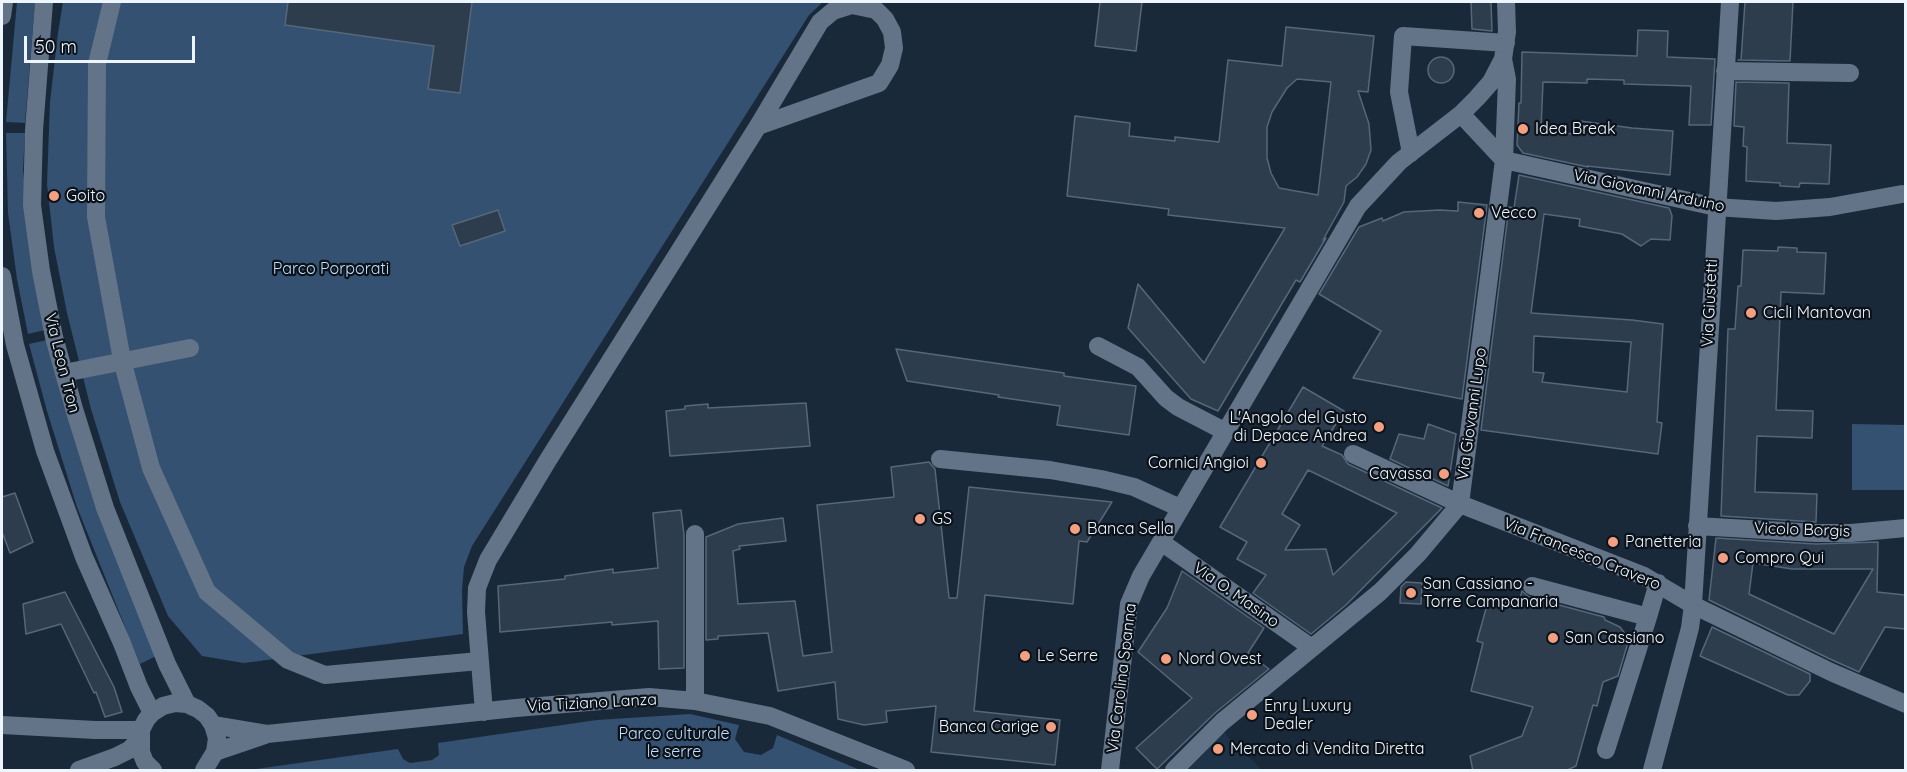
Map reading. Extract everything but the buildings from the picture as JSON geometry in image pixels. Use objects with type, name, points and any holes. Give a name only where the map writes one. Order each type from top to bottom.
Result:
[{"type":"street","points":[[2,16],[4,2]]},
{"type":"street","name":"Via Leon Tron","points":[[44,2],[34,130],[32,205],[41,271],[64,373],[105,508],[167,664],[187,704]]},
{"type":"street","points":[[112,2],[97,64],[96,217],[122,360],[151,468],[207,592],[288,660],[325,675],[479,661]]},
{"type":"street","name":"Via Giovanni Lupo","points":[[1174,771],[1222,722],[1380,592],[1418,554],[1460,504],[1504,160],[1507,79],[1504,51],[1506,2]]},
{"type":"street","name":"Via Giustetti","points":[[1652,771],[1690,628],[1693,604],[1730,2]]},
{"type":"street","points":[[484,712],[476,612],[477,588],[488,560],[758,126],[820,22],[833,11],[852,5],[876,10],[885,19],[892,32],[894,48],[890,65],[879,83],[758,126]]},
{"type":"street","points":[[1411,153],[1399,92],[1403,36],[1504,51]]},
{"type":"street","name":"Via Carolina Spanna","points":[[1110,771],[1129,604],[1141,576],[1358,206],[1382,178],[1461,114],[1491,82],[1504,51]]},
{"type":"street","points":[[1725,71],[1850,73]]},
{"type":"street","points":[[1461,114],[1504,160]]},
{"type":"street","name":"Via Giovanni Arduino","points":[[1504,160],[1716,207],[1776,211],[1830,207],[1902,194]]},
{"type":"street","points":[[2,276],[15,345],[45,451],[84,557],[139,687],[153,713]]},
{"type":"street","points":[[1098,346],[1138,367],[1166,398],[1178,407],[1226,432]]},
{"type":"street","points":[[64,373],[190,348]]},
{"type":"street","name":"Via Francesco Cravero","points":[[1353,454],[1460,504],[1644,576],[1693,604],[1905,704]]},
{"type":"street","points":[[940,459],[1050,470],[1101,479],[1134,487],[1180,508]]},
{"type":"street","name":"Vicolo Borgis","points":[[1697,526],[1816,534],[1905,528]]},
{"type":"street","points":[[695,534],[695,701]]},
{"type":"street","name":"Via O. Masino","points":[[1161,542],[1312,648]]},
{"type":"street","points":[[1606,750],[1658,584]]},
{"type":"street","points":[[1532,586],[1648,617]]},
{"type":"street","name":"Via Tiziano Lanza","points":[[213,725],[267,734],[649,697],[695,701],[770,716],[906,771]]},
{"type":"street","points":[[79,771],[129,750],[140,735],[146,720],[163,706],[175,703],[187,704],[207,716],[213,725],[217,738],[212,763]]},
{"type":"street","points":[[2,725],[140,735]]},
{"type":"street","name":"Via Tiziano Lanza","points":[[212,763],[267,734]]},
{"type":"street","points":[[140,735],[141,752],[145,762],[152,770]]},
{"type":"shaded area","name":"Mercato di Vendita Diretta","points":[[1218,727],[1262,770],[1174,770]]},
{"type":"green space","points":[[17,2],[35,2],[25,123],[6,122]]},
{"type":"green space","name":"Parco Porporati","points":[[63,2],[823,2],[809,15],[472,546],[464,567],[463,634],[244,663],[202,656],[168,616],[120,502],[91,409],[67,313],[54,247],[47,184],[50,102]]},
{"type":"green space","points":[[6,133],[25,133],[23,170],[45,330],[28,334],[17,279],[8,213]]},
{"type":"green space","points":[[47,340],[63,404],[95,506],[156,656],[140,664],[77,507],[47,411],[29,344]]},
{"type":"green space","points":[[1852,424],[1905,425],[1905,490],[1852,490]]},
{"type":"green space","name":"Parco culturale le serre","points":[[690,714],[739,725],[735,739],[744,752],[761,755],[773,748],[777,735],[860,770],[249,770],[398,749],[403,759],[410,763],[432,760],[439,755],[438,743],[597,720]]},
{"type":"place","name":"Idea Break","points":[[1523,129]]},
{"type":"place","name":"Goito","points":[[54,196]]},
{"type":"place","name":"Vecco","points":[[1479,213]]},
{"type":"place","name":"Cicli Mantovan","points":[[1751,313]]},
{"type":"place","name":"L'Angolo del Gusto di Depace Andrea","points":[[1379,427]]},
{"type":"place","name":"Cornici Angioi","points":[[1261,463]]},
{"type":"place","name":"Cavassa","points":[[1444,474]]},
{"type":"place","name":"GS","points":[[920,519]]},
{"type":"place","name":"Banca Sella","points":[[1075,529]]},
{"type":"place","name":"Panetteria","points":[[1613,542]]},
{"type":"place","name":"Compro Qui","points":[[1723,558]]},
{"type":"place","name":"San Cassiano - Torre Campanaria","points":[[1411,593]]},
{"type":"place","name":"San Cassiano","points":[[1553,638]]},
{"type":"place","name":"Le Serre","points":[[1025,656]]},
{"type":"place","name":"Nord Ovest","points":[[1166,659]]},
{"type":"place","name":"Enry Luxury Dealer","points":[[1252,715]]},
{"type":"place","name":"Banca Carige","points":[[1051,727]]},
{"type":"place","name":"Mercato di Vendita Diretta","points":[[1218,749]]}]
